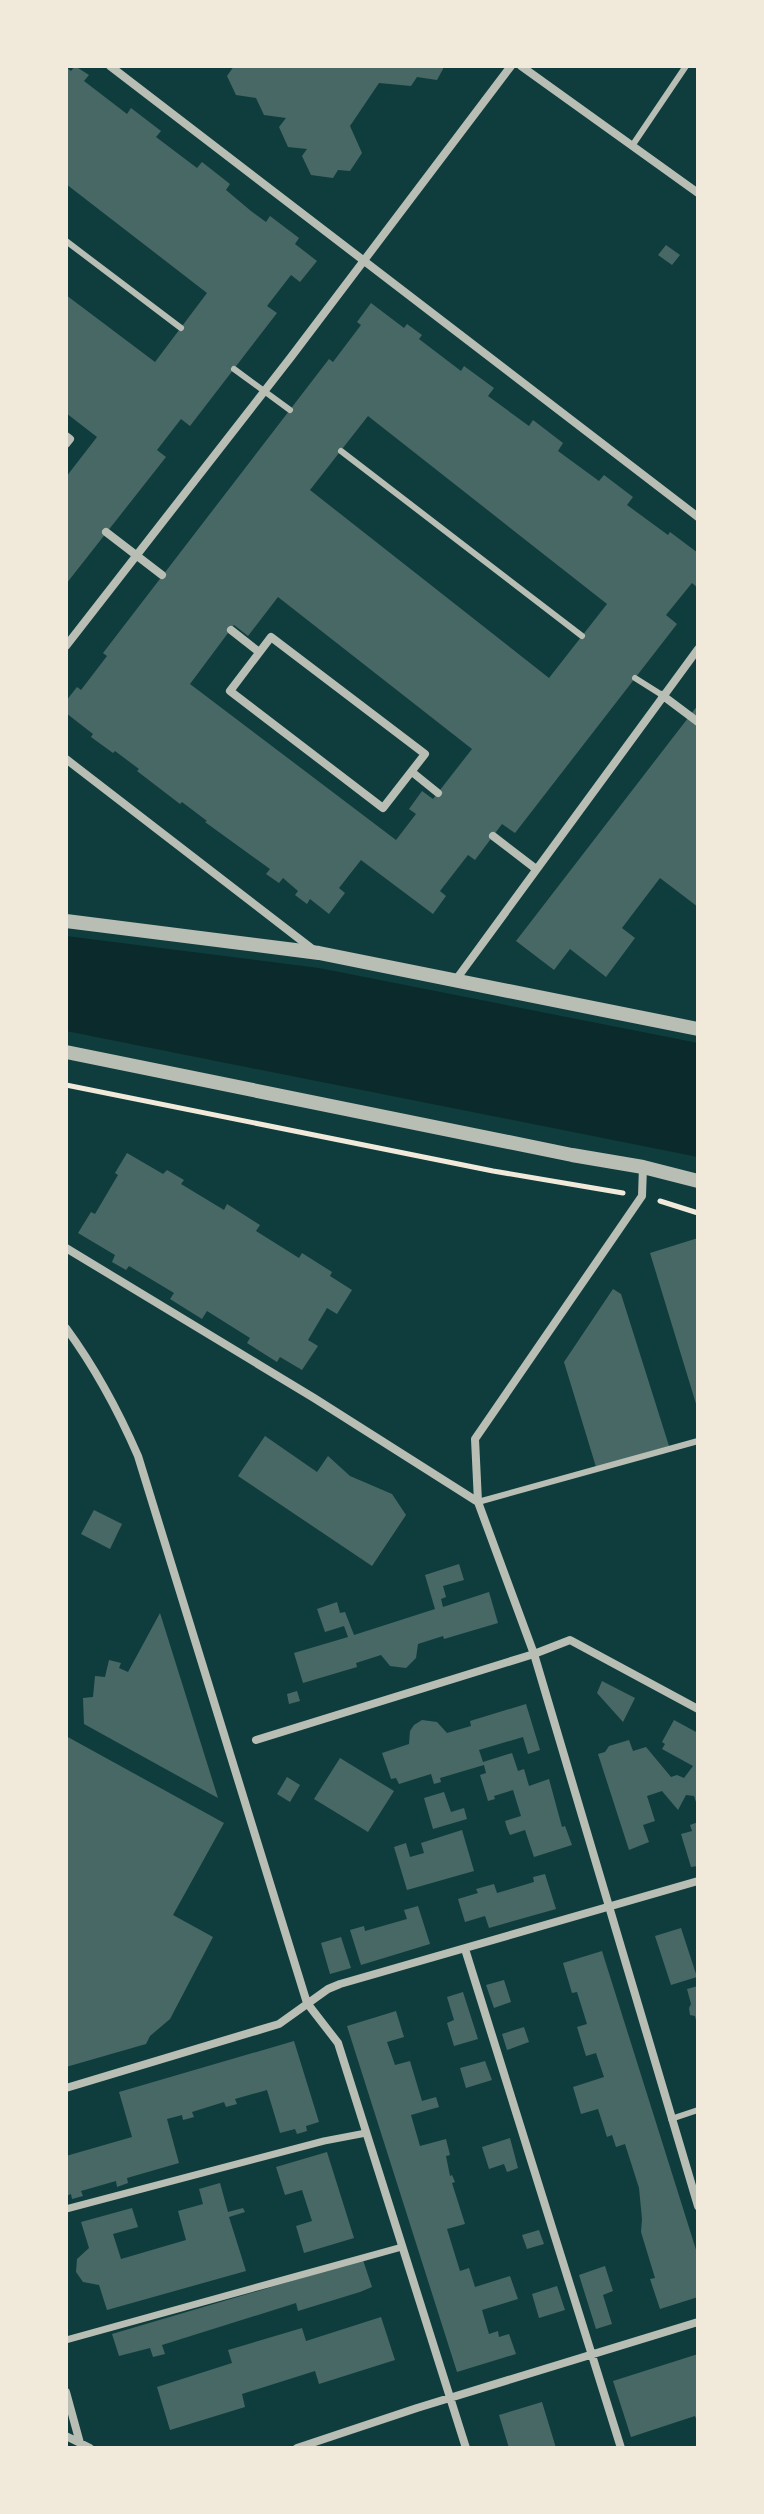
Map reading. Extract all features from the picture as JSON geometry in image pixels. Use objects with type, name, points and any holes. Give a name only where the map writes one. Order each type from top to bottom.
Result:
[{"type":"street","points":[[110,66],[698,517]]},
{"type":"street","points":[[66,646],[264,392],[511,66]]},
{"type":"street","points":[[521,66],[698,193]]},
{"type":"street","points":[[66,436],[70,439],[66,444]]},
{"type":"street","points":[[106,532],[162,575]]},
{"type":"street","points":[[231,630],[259,652]]},
{"type":"street","points":[[271,637],[425,754],[412,772],[383,808],[230,691],[271,637]]},
{"type":"street","points":[[454,981],[698,649]]},
{"type":"street","points":[[662,695],[698,722]]},
{"type":"street","points":[[66,759],[319,953]]},
{"type":"street","points":[[412,772],[438,793]]},
{"type":"street","points":[[493,836],[536,869]]},
{"type":"street","points":[[66,921],[319,953],[698,1029]]},
{"type":"street","points":[[66,1052],[643,1167],[698,1181]]},
{"type":"street","points":[[643,1167],[642,1196],[475,1439],[478,1502],[534,1654],[698,2206]]},
{"type":"street","points":[[66,1248],[314,1398],[478,1502]]},
{"type":"street","points":[[66,1328],[117,1406],[138,1456],[307,2003],[338,2043],[466,2448]]},
{"type":"street","points":[[256,1740],[534,1654],[570,1640],[698,1709]]},
{"type":"street","points":[[66,2088],[279,2024],[328,1989],[698,1881]]},
{"type":"street","points":[[465,1949],[621,2448]]},
{"type":"street","points":[[66,2209],[324,2141],[366,2133]]},
{"type":"street","points":[[66,2340],[402,2247]]},
{"type":"street","points":[[297,2448],[698,2322]]},
{"type":"street","points":[[66,2392],[80,2443]]},
{"type":"street","points":[[66,2436],[90,2448]]},
{"type":"lane","points":[[632,146],[686,66]]},
{"type":"lane","points":[[66,241],[181,328]]},
{"type":"lane","points":[[234,369],[290,410]]},
{"type":"lane","points":[[341,451],[582,636]]},
{"type":"lane","points":[[635,678],[662,695]]},
{"type":"lane","points":[[478,1502],[698,1441]]},
{"type":"lane","points":[[671,2119],[698,2110]]},
{"type":"path","points":[[66,1085],[493,1171],[642,1196],[698,1213]]},
{"type":"water","points":[[66,936],[319,968],[698,1043],[698,1157],[66,1031]]},
{"type":"building","points":[[75,66],[89,75],[84,81],[127,114],[131,108],[161,131],[156,137],[197,168],[202,162],[230,184],[226,190],[251,211],[266,222],[270,216],[299,238],[295,244],[317,261],[300,282],[291,275],[267,306],[277,313],[190,426],[181,419],[157,450],[166,457],[66,584],[66,477],[97,437],[66,413],[66,295],[155,362],[207,293],[66,184],[66,67],[71,71]]},
{"type":"building","points":[[234,66],[443,66],[443,69],[437,80],[417,77],[411,86],[379,83],[350,126],[362,153],[350,171],[338,170],[333,178],[311,175],[302,156],[307,149],[288,147],[279,127],[286,118],[264,115],[256,98],[236,95],[227,76]]},
{"type":"building","points":[[666,245],[680,255],[672,265],[658,255]]},
{"type":"building","points":[[371,303],[404,328],[407,324],[422,335],[419,339],[461,371],[464,366],[494,388],[488,396],[529,426],[533,420],[563,443],[558,451],[599,481],[604,475],[633,497],[627,505],[698,553],[698,588],[692,583],[666,615],[677,624],[515,833],[502,824],[475,860],[468,855],[440,891],[446,896],[433,914],[361,860],[339,888],[345,893],[329,914],[310,899],[307,904],[295,895],[298,891],[283,878],[279,883],[266,874],[270,869],[182,802],[180,804],[115,751],[113,753],[91,737],[93,734],[66,713],[66,701],[77,687],[81,690],[107,656],[103,653],[329,359],[333,362],[361,325],[357,322]],"holes":[[[368,416],[607,604],[549,678],[310,490]],[[278,597],[472,749],[433,799],[422,791],[409,809],[416,814],[396,840],[190,684],[234,625],[248,636]]]},
{"type":"building","points":[[698,705],[698,907],[660,878],[622,928],[635,938],[606,977],[570,949],[554,970],[516,941]]},
{"type":"building","points":[[127,1153],[163,1174],[167,1170],[184,1180],[181,1184],[224,1210],[227,1204],[260,1225],[256,1231],[299,1258],[302,1253],[332,1272],[330,1276],[352,1290],[337,1314],[327,1308],[308,1340],[318,1346],[302,1370],[280,1357],[277,1362],[247,1343],[250,1338],[207,1311],[202,1319],[170,1299],[174,1293],[129,1266],[126,1270],[112,1262],[115,1255],[78,1233],[91,1212],[95,1214]]},
{"type":"building","points":[[698,1238],[698,1407],[697,1407],[650,1253]]},
{"type":"building","points":[[613,1289],[621,1294],[669,1446],[596,1467],[564,1362]]},
{"type":"building","points":[[265,1436],[317,1472],[328,1456],[350,1476],[392,1494],[406,1515],[372,1566],[238,1476]]},
{"type":"building","points":[[94,1510],[122,1524],[110,1549],[81,1534]]},
{"type":"building","points":[[459,1564],[464,1580],[443,1586],[446,1597],[441,1599],[443,1607],[489,1592],[498,1623],[418,1644],[416,1658],[406,1668],[390,1666],[381,1655],[356,1663],[357,1667],[303,1683],[294,1653],[348,1637],[344,1626],[325,1632],[317,1609],[337,1602],[340,1613],[345,1612],[354,1635],[435,1609],[425,1575]]},
{"type":"building","points":[[160,1613],[218,1798],[84,1724],[83,1698],[93,1697],[95,1676],[105,1677],[109,1660],[121,1663],[119,1668],[128,1672]]},
{"type":"building","points":[[602,1681],[635,1698],[623,1722],[597,1693]]},
{"type":"building","points":[[297,1691],[300,1701],[289,1704],[287,1694]]},
{"type":"building","points":[[526,1704],[540,1750],[528,1754],[523,1737],[479,1750],[483,1762],[512,1753],[518,1771],[524,1769],[529,1786],[549,1779],[562,1827],[565,1826],[572,1845],[534,1857],[525,1830],[510,1835],[507,1828],[505,1821],[521,1816],[513,1790],[488,1801],[480,1775],[486,1773],[484,1765],[440,1778],[441,1782],[434,1784],[431,1774],[399,1784],[396,1778],[391,1779],[382,1753],[409,1744],[410,1731],[422,1720],[437,1722],[447,1733],[471,1726],[470,1721]]},
{"type":"building","points":[[674,1720],[698,1733],[698,1808],[694,1796],[686,1795],[678,1810],[662,1791],[647,1796],[655,1821],[643,1825],[649,1842],[629,1850],[598,1754],[605,1752],[609,1746],[629,1740],[633,1751],[646,1747],[671,1777],[677,1775],[684,1778],[693,1766],[662,1749],[665,1744],[662,1742]]},
{"type":"building","points":[[66,1736],[224,1823],[173,1915],[213,1937],[170,2019],[150,2036],[146,2044],[66,2067]]},
{"type":"building","points":[[340,1758],[394,1791],[368,1832],[314,1799]]},
{"type":"building","points":[[287,1777],[300,1785],[290,1802],[277,1794]]},
{"type":"building","points":[[444,1792],[451,1812],[464,1808],[467,1819],[433,1829],[424,1798]]},
{"type":"building","points":[[698,1822],[698,1866],[691,1867],[681,1834],[692,1831],[690,1825]]},
{"type":"building","points":[[462,1830],[474,1871],[407,1890],[394,1847],[406,1843],[410,1857],[424,1853],[421,1843]]},
{"type":"building","points":[[545,1874],[556,1909],[489,1928],[485,1916],[465,1922],[458,1899],[494,1884],[497,1893],[534,1882],[533,1877]]},
{"type":"building","points":[[418,1906],[430,1944],[361,1965],[350,1930],[364,1926],[365,1931],[407,1919],[404,1910]]},
{"type":"building","points":[[681,1928],[697,1977],[671,1985],[655,1936]]},
{"type":"building","points":[[341,1937],[351,1968],[330,1974],[321,1943]]},
{"type":"building","points":[[602,1951],[698,2256],[698,2297],[660,2309],[650,2279],[655,2278],[641,2232],[639,2188],[625,2144],[616,2147],[612,2135],[607,2137],[598,2109],[581,2114],[573,2087],[604,2077],[596,2053],[586,2056],[577,2027],[587,2024],[577,1992],[572,1993],[563,1963]]},
{"type":"building","points":[[504,1980],[511,2002],[494,2008],[486,1985]]},
{"type":"building","points":[[698,1986],[697,2024],[695,2016],[690,2015],[687,1989]]},
{"type":"building","points":[[463,1992],[478,2039],[454,2046],[447,2023],[454,2020],[447,1997]]},
{"type":"building","points":[[396,2011],[404,2037],[387,2042],[395,2065],[410,2061],[422,2101],[436,2097],[439,2107],[411,2115],[420,2146],[446,2139],[450,2176],[455,2182],[452,2183],[465,2224],[447,2229],[460,2271],[469,2268],[475,2287],[510,2276],[518,2299],[482,2310],[489,2334],[498,2331],[499,2337],[509,2334],[516,2354],[457,2372],[347,2026]]},
{"type":"building","points":[[524,2027],[529,2042],[507,2050],[502,2034]]},
{"type":"building","points":[[294,2041],[319,2122],[306,2126],[307,2131],[297,2134],[295,2129],[280,2133],[267,2090],[235,2099],[237,2104],[226,2107],[224,2102],[192,2112],[194,2117],[183,2120],[182,2115],[167,2119],[179,2163],[127,2178],[128,2183],[117,2187],[116,2181],[81,2191],[83,2196],[72,2199],[71,2194],[66,2196],[66,2156],[132,2137],[119,2092]]},
{"type":"building","points":[[485,2061],[492,2080],[466,2088],[460,2068]]},
{"type":"building","points":[[510,2138],[518,2168],[507,2172],[504,2164],[489,2169],[482,2147]]},
{"type":"building","points":[[327,2152],[354,2238],[304,2253],[296,2226],[312,2221],[302,2190],[285,2195],[276,2167]]},
{"type":"building","points":[[220,2183],[228,2212],[243,2208],[245,2212],[229,2217],[246,2271],[107,2310],[99,2285],[83,2282],[76,2272],[77,2259],[89,2248],[81,2222],[132,2208],[138,2227],[113,2234],[121,2259],[186,2240],[178,2211],[203,2204],[199,2189]]},
{"type":"building","points":[[539,2230],[544,2244],[527,2249],[522,2235]]},
{"type":"building","points":[[363,2260],[372,2287],[360,2292],[298,2311],[296,2303],[162,2345],[165,2354],[153,2357],[150,2348],[119,2356],[112,2334]]},
{"type":"building","points":[[605,2266],[613,2291],[603,2295],[612,2324],[596,2329],[579,2275]]},
{"type":"building","points":[[557,2286],[565,2310],[539,2318],[532,2294]]},
{"type":"building","points":[[381,2317],[395,2360],[319,2384],[315,2371],[242,2394],[245,2407],[170,2430],[157,2387],[232,2363],[228,2350],[302,2328],[306,2341]]},
{"type":"building","points":[[698,2354],[698,2423],[695,2416],[631,2437],[613,2381]]},
{"type":"building","points":[[542,2402],[556,2448],[509,2448],[499,2415]]}]
